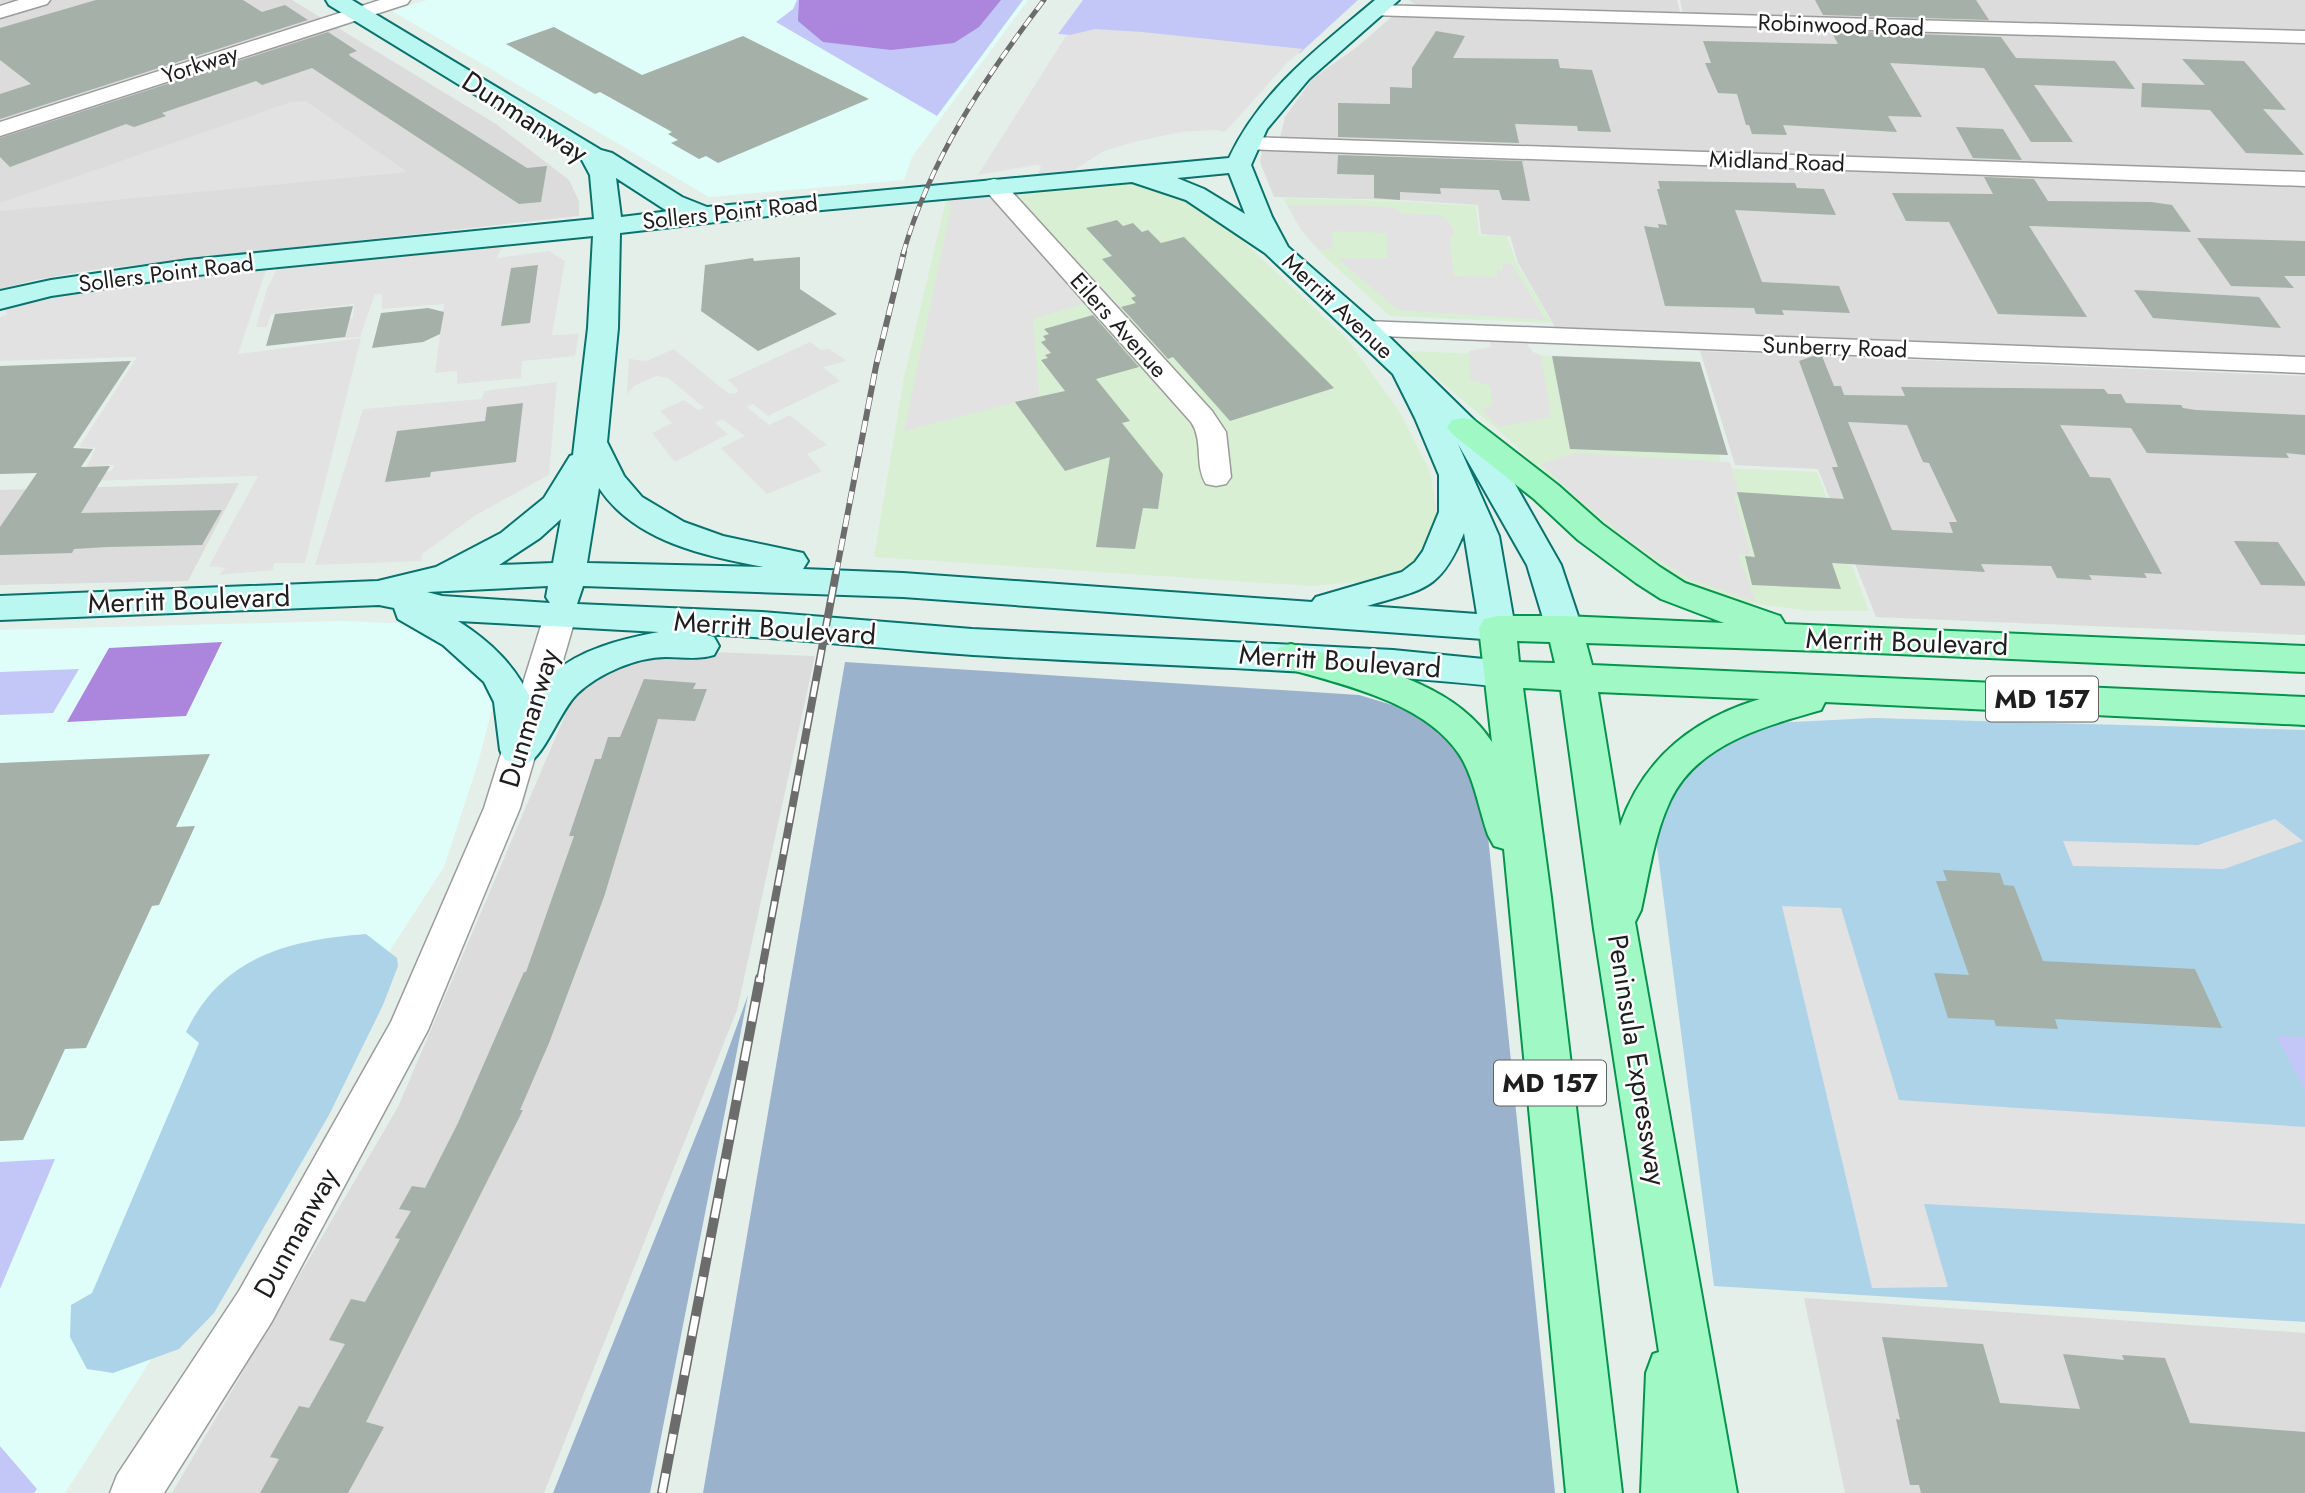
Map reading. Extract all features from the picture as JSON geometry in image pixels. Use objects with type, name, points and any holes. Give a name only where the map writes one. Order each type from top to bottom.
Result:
[{"type":"main road","points":[[1463,427],[1546,492],[1618,554],[1673,591],[1762,624],[1852,639]]},
{"type":"main road","name":"Merritt Boulevard","points":[[1497,628],[1852,639],[2305,660]]},
{"type":"main road","name":"MD 157","points":[[1497,628],[1530,897],[1594,1493]]},
{"type":"main road","name":"Peninsula Expressway","points":[[1564,628],[1578,679],[1615,929],[1709,1493]]},
{"type":"main road","points":[[1291,657],[1386,687],[1425,704],[1459,727],[1475,746],[1530,897]]},
{"type":"main road","name":"Merritt Boulevard","points":[[1504,674],[2305,711]]},
{"type":"main road","name":"MD 157","points":[[1615,929],[1640,830],[1657,788],[1676,762],[1731,724],[1753,715],[1854,691]]},
{"type":"main road","points":[[1669,1493],[1674,1281]]},
{"type":"street","points":[[0,12],[40,0]]},
{"type":"street","name":"Dunmanway","points":[[135,1493],[256,1307],[408,1030],[502,808],[560,616],[592,442],[609,226],[603,175],[592,155],[337,0]]},
{"type":"street","name":"Yorkway","points":[[0,129],[400,0]]},
{"type":"street","points":[[1244,154],[1268,111],[1301,74],[1383,5]]},
{"type":"street","name":"Robinwood Road","points":[[1383,5],[2305,37]]},
{"type":"street","points":[[1127,173],[1216,140],[1268,111]]},
{"type":"street","name":"Sollers Point Road","points":[[0,300],[63,286],[188,268],[1127,173],[1244,154]]},
{"type":"street","name":"Midland Road","points":[[1244,154],[2305,179]]},
{"type":"street","name":"Merritt Avenue","points":[[1244,154],[1259,217],[1277,251],[1365,329],[1463,427],[1545,565],[1564,628]]},
{"type":"street","points":[[592,155],[603,158],[673,203],[704,215]]},
{"type":"street","points":[[1084,177],[1145,178],[1174,186],[1205,200],[1277,251]]},
{"type":"street","name":"Eilers Avenue","points":[[994,186],[1202,417],[1212,432],[1216,477]]},
{"type":"street","name":"Sunberry Road","points":[[1365,329],[2305,366]]},
{"type":"street","name":"Merritt Avenue","points":[[1406,370],[1431,418],[1482,536],[1497,628]]},
{"type":"street","points":[[434,579],[472,566],[511,542],[549,511],[566,492],[592,442]]},
{"type":"street","points":[[592,442],[613,485],[635,507],[665,527],[751,554],[903,584]]},
{"type":"street","points":[[1302,614],[1378,593],[1414,580],[1427,570],[1439,553],[1456,512],[1454,472]]},
{"type":"street","name":"Merritt Boulevard","points":[[0,608],[378,593],[434,579],[568,574],[903,584],[1497,628]]},
{"type":"street","points":[[378,593],[448,629],[473,648],[496,673],[513,701],[519,750]]},
{"type":"street","name":"Merritt Boulevard","points":[[378,593],[442,608],[762,624],[972,642],[1393,663],[1504,674]]},
{"type":"street","points":[[560,616],[590,598],[618,593],[893,606],[1046,595]]},
{"type":"street","points":[[519,750],[563,685],[592,666],[628,651],[663,644],[822,652],[972,642]]},
{"type":"shaded area","points":[[0,0],[292,0],[496,124],[569,180],[579,201],[579,216],[92,270],[0,289]]},
{"type":"shaded area","points":[[427,0],[1028,0],[912,157],[904,180],[709,197],[392,11]]},
{"type":"shaded area","points":[[797,0],[1023,0],[937,116],[776,22],[793,9]]},
{"type":"shaded area","points":[[799,0],[1001,0],[979,27],[954,43],[891,50],[823,42],[798,21]]},
{"type":"shaded area","points":[[1083,0],[1358,0],[1300,53],[1058,34]]},
{"type":"shaded area","points":[[1409,0],[1677,0],[1681,15],[1421,8]]},
{"type":"shaded area","points":[[1680,0],[2305,0],[2305,34],[1683,15]]},
{"type":"shaded area","points":[[1395,14],[2305,42],[2305,175],[1279,142],[1285,117],[1312,79],[1357,47]]},
{"type":"shaded area","points":[[1095,29],[1303,49],[1225,132],[1181,132],[1134,142],[1104,151],[1074,170],[1038,174],[1041,166],[1036,165],[978,175],[1066,36]]},
{"type":"shaded area","points":[[306,101],[407,172],[0,211],[0,203],[291,102]]},
{"type":"shaded area","points":[[1263,146],[2305,183],[2305,356],[1555,327],[1518,263],[1510,236],[1481,234],[1478,205],[1274,197],[1260,162]]},
{"type":"shaded area","points":[[1095,182],[1142,182],[1208,208],[1347,339],[1398,409],[1429,469],[1440,525],[1425,557],[1384,580],[1310,586],[874,557],[904,377],[947,196]]},
{"type":"shaded area","points":[[992,193],[1083,304],[1033,319],[1039,396],[904,431],[951,208],[946,198]]},
{"type":"shaded area","points":[[1283,198],[1476,206],[1479,235],[1507,236],[1516,262],[1552,323],[1390,316],[1324,256],[1301,230]]},
{"type":"shaded area","points":[[1288,205],[1354,205],[1396,208],[1401,214],[1440,215],[1450,223],[1454,233],[1449,240],[1454,276],[1497,277],[1497,270],[1502,270],[1503,264],[1512,264],[1545,320],[1398,310],[1337,258],[1388,258],[1386,233],[1331,231],[1333,249],[1319,250],[1301,230]]},
{"type":"shaded area","points":[[507,246],[501,249],[497,258],[549,251],[565,261],[552,335],[579,334],[575,356],[522,361],[521,378],[457,384],[457,371],[435,373],[444,304],[382,309],[382,294],[375,294],[360,337],[343,338],[347,320],[353,318],[354,304],[271,314],[267,327],[256,327],[267,289],[279,265]]},
{"type":"shaded area","points":[[267,267],[238,354],[361,338],[305,563],[274,563],[273,570],[219,575],[225,568],[209,566],[258,476],[85,481],[90,474],[111,471],[115,465],[87,466],[96,448],[79,447],[137,357],[0,361],[0,317],[7,315],[4,307],[87,287]]},
{"type":"shaded area","points":[[1489,340],[1526,343],[1533,352],[1541,355],[1551,417],[1498,427],[1482,409],[1492,406],[1491,386],[1470,380],[1469,351],[1491,347]]},
{"type":"shaded area","points":[[810,342],[821,350],[829,349],[847,361],[823,367],[840,381],[768,416],[753,404],[747,407],[769,425],[790,415],[827,445],[807,454],[822,471],[767,494],[721,448],[745,436],[723,420],[717,421],[716,424],[728,434],[675,462],[652,433],[672,423],[660,411],[684,400],[698,410],[704,408],[668,378],[656,376],[634,386],[627,394],[629,359],[646,361],[674,349],[729,394],[737,393],[738,390],[728,380]]},
{"type":"shaded area","points":[[1405,351],[1697,361],[1722,468],[1817,472],[1869,611],[1809,611],[1719,599],[1667,574],[1569,499],[1513,443]]},
{"type":"shaded area","points":[[1700,351],[2305,376],[2305,635],[1876,617],[1818,469],[1735,465]]},
{"type":"shaded area","points":[[557,382],[549,475],[476,515],[422,554],[421,561],[315,565],[363,409],[482,399],[484,391]]},
{"type":"shaded area","points":[[1575,453],[1730,462],[1740,496],[1734,496],[1751,555],[1738,554],[1756,602],[1690,579],[1637,546],[1576,497],[1541,464]]},
{"type":"shaded area","points":[[239,483],[188,581],[0,585],[0,490]]},
{"type":"shaded area","points":[[344,621],[415,624],[483,667],[494,701],[478,763],[444,867],[379,967],[154,1355],[65,1493],[0,1493],[0,630]]},
{"type":"shaded area","points":[[222,642],[186,716],[67,722],[109,648]]},
{"type":"shaded area","points":[[662,650],[815,656],[737,1010],[544,1493],[172,1493],[398,1107],[569,706],[583,683],[610,663]]},
{"type":"shaded area","points":[[845,662],[1359,695],[1406,709],[1447,732],[1473,761],[1487,826],[1555,1493],[703,1493]]},
{"type":"shaded area","points":[[79,669],[53,713],[0,715],[0,672]]},
{"type":"shaded area","points":[[1873,718],[2305,730],[2305,1322],[1714,1286],[1654,824],[1687,766],[1755,724]]},
{"type":"shaded area","points":[[2275,819],[2303,841],[2224,869],[2073,866],[2063,841],[2198,845]]},
{"type":"shaded area","points":[[1782,906],[1841,908],[1899,1100],[2305,1127],[2305,1224],[1924,1204],[1948,1287],[1872,1288]]},
{"type":"shaded area","points":[[366,934],[397,958],[398,966],[383,1005],[329,1115],[214,1313],[179,1349],[113,1373],[87,1369],[70,1337],[71,1305],[92,1293],[199,1043],[186,1032],[201,1006],[218,985],[238,969],[261,957],[310,941]]},
{"type":"shaded area","points":[[748,995],[650,1493],[553,1493],[709,1103]]},
{"type":"shaded area","points":[[2276,1036],[2305,1037],[2305,1090]]},
{"type":"shaded area","points":[[55,1159],[0,1289],[0,1162]]},
{"type":"shaded area","points":[[1804,1298],[2305,1333],[2305,1493],[1845,1493]]},
{"type":"shaded area","points":[[0,1446],[37,1489],[34,1493],[0,1493]]},
{"type":"building","points":[[96,0],[243,0],[262,12],[285,5],[308,20],[0,119],[0,94],[31,84],[0,60],[0,28]]},
{"type":"building","points":[[1815,0],[1976,0],[1989,20],[1823,15]]},
{"type":"building","points":[[554,27],[642,75],[743,36],[869,99],[718,163],[706,156],[699,159],[671,143],[678,140],[668,134],[672,132],[600,92],[595,94],[506,44]]},
{"type":"building","points":[[1436,31],[1465,36],[1453,58],[1558,59],[1560,68],[1592,70],[1611,132],[1578,131],[1577,126],[1515,124],[1519,143],[1338,137],[1338,103],[1390,104],[1390,87],[1412,88],[1412,68]]},
{"type":"building","points":[[1831,31],[2001,37],[2016,58],[2115,61],[2135,89],[2034,85],[2073,142],[2031,142],[1984,68],[1890,63],[1922,117],[1888,116],[1897,132],[1783,125],[1787,135],[1752,134],[1749,125],[1746,125],[1737,94],[1718,93],[1705,63],[1711,63],[1703,41],[1838,44]]},
{"type":"building","points":[[328,32],[357,51],[349,54],[350,56],[527,168],[547,166],[541,202],[519,204],[312,68],[262,85],[256,81],[162,113],[166,116],[134,127],[126,124],[10,167],[0,157],[0,138]]},
{"type":"building","points":[[2182,59],[2244,61],[2286,110],[2263,109],[2304,155],[2246,153],[2210,110],[2141,107],[2142,83],[2205,85]]},
{"type":"building","points":[[1956,127],[2003,129],[2022,160],[1973,158]]},
{"type":"building","points":[[1338,155],[1522,161],[1530,201],[1502,200],[1499,190],[1440,188],[1441,194],[1400,192],[1400,200],[1374,198],[1374,175],[1337,174]]},
{"type":"building","points":[[1984,177],[2034,179],[2048,201],[2151,202],[2172,205],[2191,232],[2029,226],[2087,317],[1998,314],[1949,222],[1906,221],[1892,193],[1993,194]]},
{"type":"building","points":[[1658,181],[1795,183],[1797,188],[1824,189],[1836,215],[1735,210],[1762,282],[1839,286],[1850,313],[1782,310],[1784,315],[1756,314],[1754,308],[1665,306],[1644,226],[1659,228],[1658,224],[1667,225],[1657,189],[1660,189]]},
{"type":"building","points":[[1117,220],[1123,226],[1133,223],[1142,232],[1148,230],[1161,243],[1184,237],[1334,388],[1230,421],[1173,357],[1168,359],[1121,307],[1136,303],[1131,298],[1136,296],[1102,259],[1112,256],[1086,228]]},
{"type":"building","points":[[2197,238],[2305,241],[2305,276],[2284,276],[2294,288],[2231,286]]},
{"type":"building","points":[[800,257],[800,289],[837,314],[758,351],[701,311],[705,265],[753,258],[754,261]]},
{"type":"building","points":[[538,265],[530,323],[501,326],[511,268]]},
{"type":"building","points":[[2134,290],[2259,297],[2281,328],[2153,318]]},
{"type":"building","points":[[353,306],[345,337],[266,346],[275,314]]},
{"type":"building","points":[[428,308],[444,312],[440,334],[423,342],[372,348],[381,313]]},
{"type":"building","points":[[1093,315],[1139,367],[1096,379],[1130,421],[1122,423],[1163,474],[1158,509],[1143,508],[1135,549],[1096,547],[1110,457],[1065,471],[1015,402],[1065,391],[1041,360],[1048,358],[1045,355],[1051,353],[1041,342],[1046,340],[1043,336],[1049,334],[1044,329]]},
{"type":"building","points":[[1552,356],[1700,362],[1728,455],[1570,449]]},
{"type":"building","points":[[1822,356],[1834,386],[1841,386],[1844,395],[1905,396],[1901,387],[2104,389],[2108,394],[2121,394],[2126,403],[2181,405],[2183,408],[2196,410],[2305,415],[2305,455],[2286,453],[2289,458],[2147,453],[2131,428],[2060,425],[2090,477],[2110,478],[2162,574],[2144,573],[2147,578],[2089,575],[2092,580],[2057,578],[2051,566],[1981,564],[1985,572],[1832,563],[1841,589],[1752,585],[1745,556],[1755,557],[1737,492],[1844,499],[1832,467],[1838,467],[1799,361]],"holes":[[[1848,422],[1907,425],[1923,462],[1929,463],[1957,522],[1949,522],[1953,533],[1892,530]]]},
{"type":"building","points":[[131,361],[73,448],[93,449],[81,467],[110,466],[81,513],[222,510],[202,545],[107,547],[74,549],[72,553],[0,555],[0,527],[37,473],[0,474],[0,366]]},
{"type":"building","points":[[523,403],[516,462],[431,472],[430,477],[385,482],[397,431],[485,421],[487,407]]},
{"type":"building","points":[[2234,541],[2278,542],[2305,586],[2261,585]]},
{"type":"building","points":[[644,679],[696,683],[693,689],[707,689],[695,721],[658,719],[604,897],[549,1043],[520,1110],[523,1110],[366,1422],[384,1427],[348,1493],[260,1493],[279,1459],[270,1457],[299,1406],[309,1408],[345,1344],[329,1340],[351,1299],[365,1302],[400,1239],[395,1238],[411,1211],[399,1209],[412,1186],[425,1188],[458,1123],[526,972],[574,836],[569,836],[595,759],[601,759],[608,737],[620,737]]},
{"type":"building","points":[[210,754],[176,827],[195,826],[159,905],[152,906],[86,1048],[65,1049],[23,1140],[0,1141],[0,763]]},
{"type":"building","points":[[1943,870],[2000,873],[2004,885],[2014,886],[2043,961],[2195,969],[2222,1028],[2055,1019],[2058,1029],[1996,1026],[1994,1020],[1948,1018],[1934,973],[1969,975],[1936,881],[1947,881]]},
{"type":"building","points":[[1882,1337],[1983,1344],[2000,1403],[2080,1409],[2063,1354],[2124,1360],[2122,1355],[2165,1358],[2190,1423],[2305,1432],[2305,1493],[1921,1493],[1919,1485],[1910,1485],[1896,1419],[1900,1420]]},
{"type":"railway","points":[[903,254],[928,184],[944,152],[980,90],[1044,0]]},
{"type":"railway","points":[[836,574],[876,366],[904,252]]},
{"type":"railway","points":[[760,980],[836,573]]},
{"type":"railway","points":[[662,1493],[760,978]]}]
